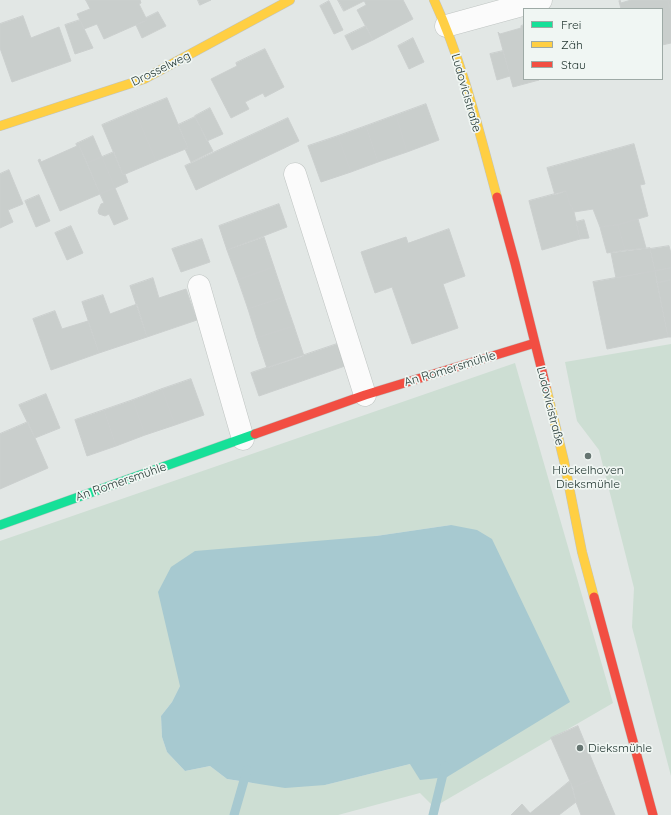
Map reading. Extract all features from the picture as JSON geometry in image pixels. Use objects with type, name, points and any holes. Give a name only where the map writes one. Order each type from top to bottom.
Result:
[{"type":"street","name":"Drosselweg","points":[[0,126],[144,79],[290,0]]},
{"type":"street","name":"Ludovicistraße","points":[[434,0],[446,26],[469,96],[515,263],[564,461],[582,552],[653,815]]},
{"type":"street","points":[[446,26],[541,0]]},
{"type":"street","points":[[295,174],[365,395]]},
{"type":"street","points":[[199,286],[243,439]]},
{"type":"street","name":"An Romersmühle","points":[[0,525],[365,395],[535,343]]},
{"type":"green space","points":[[671,344],[671,776],[632,627],[634,588],[599,450],[577,421],[565,362]]},
{"type":"green space","points":[[515,363],[613,703],[434,807],[420,793],[338,815],[0,815],[0,541]],"holes":[[[451,525],[410,764],[325,785],[251,783],[227,779],[210,766],[185,771],[167,752],[162,737],[161,716],[172,702],[180,686],[376,536]]]},
{"type":"water","points":[[451,525],[477,530],[492,539],[570,702],[447,777],[420,780],[410,764],[325,785],[285,788],[227,779],[210,766],[185,771],[167,752],[162,737],[161,716],[172,702],[180,686],[158,592],[171,567],[195,551],[376,536]]},
{"type":"building","points":[[86,0],[140,0],[141,3],[139,4],[147,20],[104,39],[97,24],[84,29],[77,14],[90,9]]},
{"type":"building","points":[[198,0],[211,0],[200,5]]},
{"type":"building","points":[[338,0],[364,0],[364,1],[344,11]]},
{"type":"building","points":[[364,0],[403,0],[413,19],[373,40],[357,10],[366,5]]},
{"type":"building","points":[[620,0],[621,3],[631,0],[668,0],[671,11],[671,43],[663,45],[663,8],[621,8]]},
{"type":"building","points":[[668,0],[671,0],[671,11]]},
{"type":"building","points":[[329,1],[343,30],[334,34],[320,6]]},
{"type":"building","points":[[158,12],[166,26],[142,38],[136,25],[147,20],[146,18]]},
{"type":"building","points":[[23,16],[31,38],[59,27],[71,61],[12,82],[0,48],[0,24]]},
{"type":"building","points":[[80,20],[93,48],[75,54],[65,25]]},
{"type":"building","points":[[523,25],[523,80],[539,80],[513,87],[498,32],[500,34],[521,28]]},
{"type":"building","points":[[366,26],[373,40],[352,50],[345,36]]},
{"type":"building","points":[[413,38],[424,62],[409,69],[398,46]]},
{"type":"building","points":[[265,49],[284,87],[265,97],[263,93],[245,102],[249,109],[231,118],[211,79],[237,66],[236,63]]},
{"type":"building","points":[[503,51],[510,76],[497,80],[490,54]]},
{"type":"building","points":[[167,98],[188,148],[156,161],[135,111]]},
{"type":"building","points":[[426,104],[439,140],[407,152],[396,115]]},
{"type":"building","points":[[210,108],[223,134],[207,141],[195,116]]},
{"type":"building","points":[[135,111],[156,161],[123,175],[102,125]]},
{"type":"building","points":[[396,115],[407,152],[378,162],[366,126]]},
{"type":"building","points":[[195,117],[213,151],[191,162],[185,149],[188,148],[178,125]]},
{"type":"building","points":[[288,118],[299,141],[196,190],[185,166]]},
{"type":"building","points":[[366,126],[378,162],[351,172],[338,136]]},
{"type":"building","points":[[93,136],[102,157],[87,163],[78,143]]},
{"type":"building","points":[[338,136],[351,172],[321,182],[308,146]]},
{"type":"building","points":[[78,143],[100,194],[60,211],[38,160],[40,159],[41,162],[77,146],[76,144]]},
{"type":"building","points":[[634,144],[645,184],[640,185],[648,216],[618,225],[600,227],[593,209],[574,212],[570,205],[566,191],[555,195],[547,168]]},
{"type":"building","points":[[114,152],[123,175],[125,174],[128,182],[115,188],[102,157]]},
{"type":"building","points":[[102,157],[115,188],[100,194],[87,163]]},
{"type":"building","points":[[9,170],[23,204],[8,210],[13,222],[0,228],[0,174]]},
{"type":"building","points":[[115,188],[128,219],[114,225],[109,214],[105,216],[99,214],[98,211],[101,204],[104,203],[100,194]]},
{"type":"building","points":[[566,191],[570,205],[574,212],[580,239],[542,250],[529,201]]},
{"type":"building","points":[[39,195],[50,221],[36,227],[25,201]]},
{"type":"building","points":[[279,204],[287,227],[227,250],[219,226]]},
{"type":"building","points":[[638,219],[646,248],[625,250],[618,225]]},
{"type":"building","points":[[584,220],[589,238],[580,239],[576,222]]},
{"type":"building","points":[[618,225],[625,250],[607,253],[600,227]]},
{"type":"building","points":[[71,226],[83,253],[67,260],[55,233]]},
{"type":"building","points":[[449,229],[465,276],[443,284],[458,328],[412,344],[392,287],[375,293],[361,252],[406,237],[408,243]]},
{"type":"building","points":[[264,237],[274,267],[238,280],[227,250]]},
{"type":"building","points":[[202,239],[210,262],[181,272],[172,249]]},
{"type":"building","points":[[669,246],[671,253],[671,268],[655,271],[650,249]]},
{"type":"building","points":[[650,248],[655,271],[616,278],[611,253]]},
{"type":"building","points":[[274,267],[284,297],[248,309],[238,280]]},
{"type":"building","points":[[671,268],[671,280],[657,283],[655,271]]},
{"type":"building","points":[[655,271],[668,337],[607,349],[593,282]]},
{"type":"building","points":[[153,278],[159,298],[186,289],[197,320],[147,337],[130,286]]},
{"type":"building","points":[[671,280],[671,337],[668,337],[657,283]]},
{"type":"building","points":[[103,295],[110,314],[137,304],[147,337],[99,353],[82,302]]},
{"type":"building","points":[[284,297],[294,326],[257,338],[248,309]]},
{"type":"building","points":[[55,311],[62,329],[88,321],[99,353],[51,370],[33,319]]},
{"type":"building","points":[[294,326],[304,356],[267,368],[257,338]]},
{"type":"building","points":[[337,344],[345,366],[259,396],[251,373]]},
{"type":"building","points":[[191,379],[204,415],[175,425],[162,389]]},
{"type":"building","points":[[162,389],[175,425],[145,435],[133,400]]},
{"type":"building","points":[[46,394],[60,428],[35,438],[19,405]]},
{"type":"building","points":[[133,400],[145,435],[116,446],[104,410]]},
{"type":"building","points":[[104,410],[116,446],[87,456],[75,420]]},
{"type":"building","points":[[28,422],[48,468],[0,489],[0,434]]},
{"type":"building","points":[[578,726],[599,777],[573,788],[551,738]]},
{"type":"building","points":[[599,777],[615,815],[581,815],[573,788]]},
{"type":"building","points":[[570,781],[576,802],[559,815],[511,815],[522,804],[530,813]]},
{"type":"waterway","points":[[433,815],[445,766]]},
{"type":"waterway","points":[[234,815],[247,770]]},
{"type":"traffic: fast","points":[[0,525],[255,434]]},
{"type":"traffic: slow","points":[[0,126],[144,79],[290,0]]},
{"type":"traffic: slow","points":[[434,0],[454,48],[462,73],[497,197]]},
{"type":"traffic: slow","points":[[546,387],[564,461],[582,552],[594,597]]},
{"type":"traffic: jam","points":[[497,197],[546,387]]},
{"type":"traffic: jam","points":[[255,434],[365,395],[535,343]]},
{"type":"traffic: jam","points":[[594,597],[653,815]]},
{"type":"place","name":"Hückelhoven Dieksmühle","points":[[588,456]]},
{"type":"place","name":"Dieksmühle","points":[[580,748]]}]
